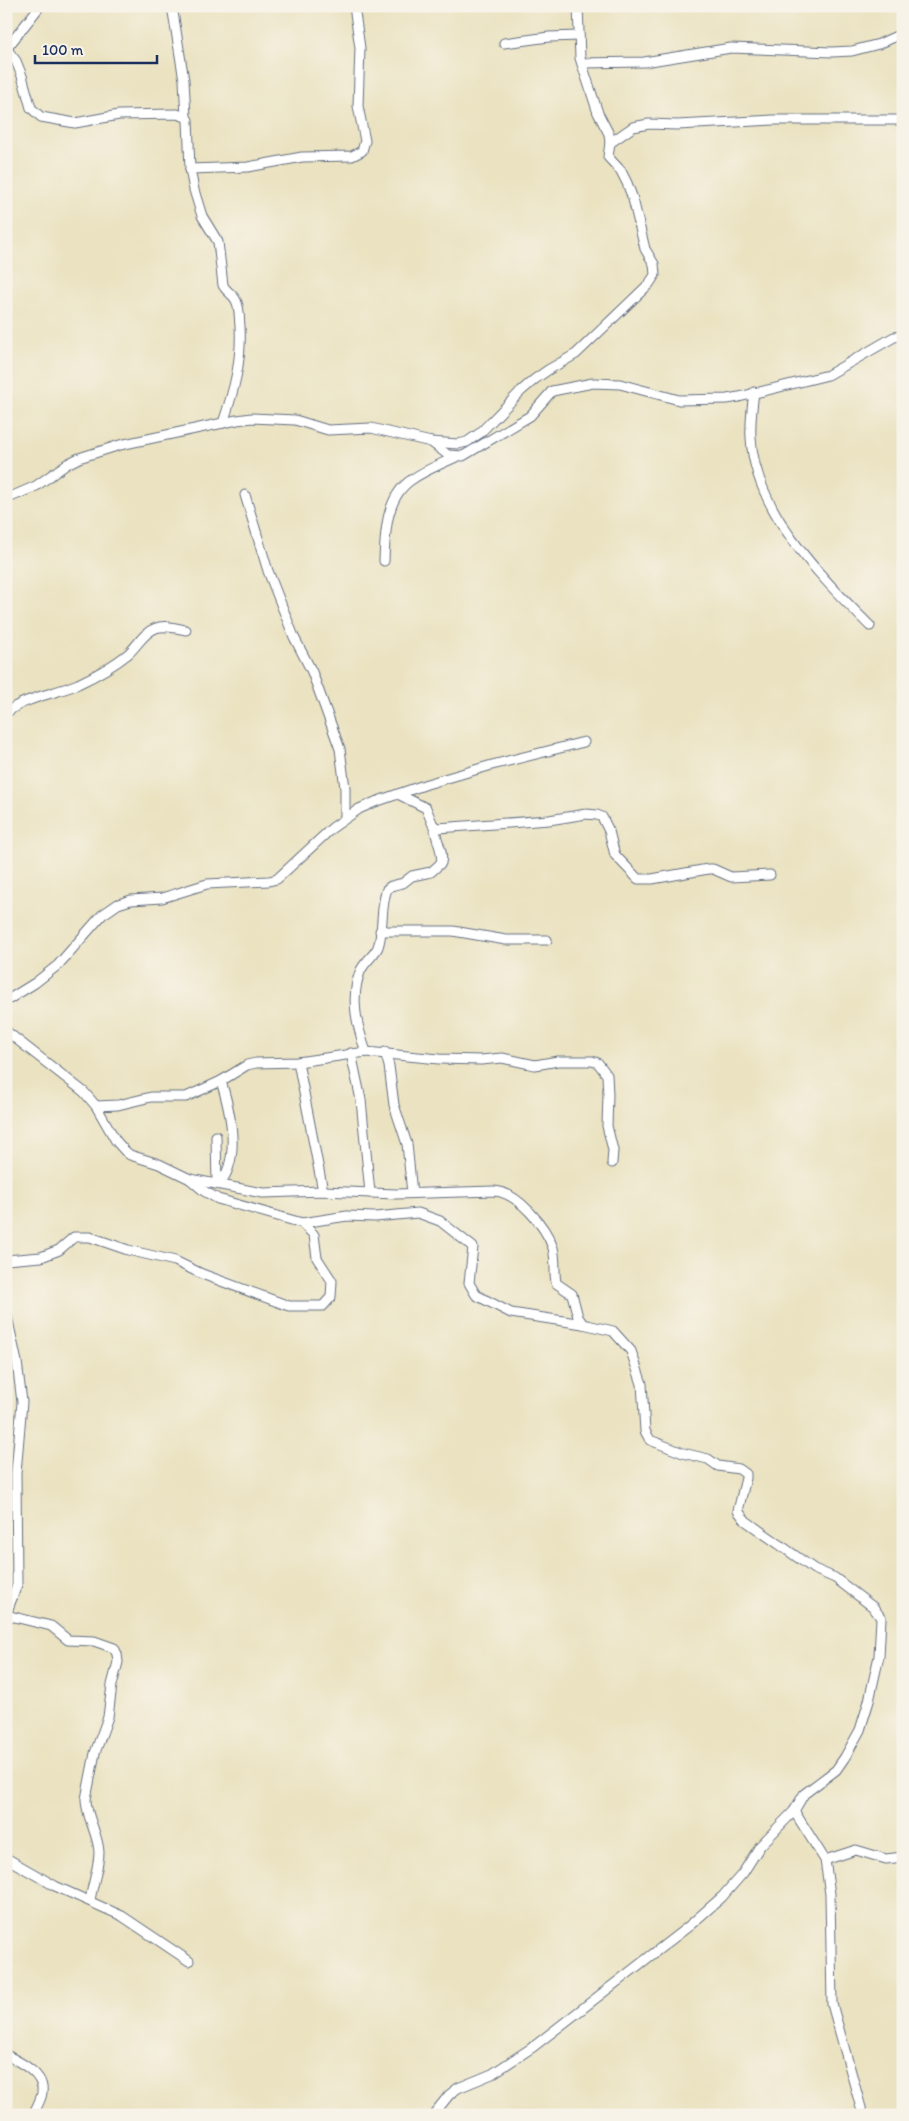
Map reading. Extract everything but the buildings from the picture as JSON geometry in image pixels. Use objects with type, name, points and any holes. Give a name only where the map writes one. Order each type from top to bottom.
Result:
[{"type":"street","points":[[40,6],[6,48],[16,61],[31,108],[41,117],[75,123],[119,115],[177,114],[186,117]]},
{"type":"street","points":[[172,6],[184,80],[186,117],[189,124],[190,169],[202,216],[218,242],[223,285],[237,301],[238,307],[239,366],[233,394],[223,423]]},
{"type":"street","points":[[190,169],[248,167],[310,156],[352,156],[362,151],[365,141],[358,106],[360,48],[354,6]]},
{"type":"street","points":[[6,499],[36,486],[67,464],[79,458],[120,445],[252,418],[295,420],[308,423],[319,429],[370,428],[431,442],[458,444],[474,438],[521,391],[548,370],[576,354],[655,275],[654,264],[645,250],[633,199],[627,183],[621,171],[608,157],[609,134],[598,113],[582,63],[578,6]]},
{"type":"street","points":[[582,63],[644,62],[731,48],[852,51],[879,44],[903,33]]},
{"type":"street","points":[[504,43],[549,37],[579,36]]},
{"type":"street","points":[[610,143],[633,127],[649,124],[677,125],[743,120],[903,120]]},
{"type":"street","points":[[384,561],[388,520],[394,499],[400,489],[411,480],[456,457],[469,453],[520,423],[537,408],[547,394],[557,390],[605,383],[620,384],[660,396],[691,401],[727,399],[828,375],[894,337],[903,336]]},
{"type":"street","points":[[754,392],[751,439],[754,460],[762,485],[775,514],[820,576],[870,626]]},
{"type":"street","points":[[431,442],[448,455],[456,457]]},
{"type":"street","points":[[245,495],[268,571],[294,637],[312,672],[340,749],[345,788],[345,818]]},
{"type":"street","points":[[6,713],[20,705],[96,675],[128,654],[149,631],[157,627],[166,626],[186,630]]},
{"type":"street","points":[[6,1001],[35,983],[58,965],[102,915],[118,904],[131,900],[162,898],[207,884],[269,881],[277,878],[345,818],[375,802],[500,763],[584,742]]},
{"type":"street","points":[[366,1052],[355,1015],[355,997],[360,972],[378,948],[387,889],[403,883],[412,876],[431,872],[441,863],[442,851],[436,838],[435,827],[426,808],[398,794]]},
{"type":"street","points":[[435,827],[448,828],[509,821],[549,820],[592,814],[602,817],[609,831],[615,855],[638,879],[652,879],[708,869],[713,869],[730,877],[770,876]]},
{"type":"street","points":[[380,931],[453,931],[506,940],[547,940]]},
{"type":"street","points":[[6,1031],[71,1081],[96,1106],[116,1141],[130,1155],[159,1164],[190,1179],[204,1191],[218,1199],[302,1223],[347,1216],[418,1213],[428,1216],[449,1228],[474,1247],[468,1283],[476,1295],[511,1313],[583,1324],[613,1331],[631,1351],[642,1384],[645,1431],[650,1440],[683,1453],[708,1459],[718,1466],[743,1470],[746,1478],[738,1506],[741,1516],[753,1527],[805,1563],[842,1582],[873,1607],[881,1618],[879,1656],[870,1701],[860,1730],[836,1770],[804,1794],[794,1811],[760,1846],[732,1887],[689,1926],[533,2047],[492,2074],[458,2088],[449,2094],[433,2115]]},
{"type":"street","points":[[385,1052],[389,1066],[394,1105],[407,1144],[412,1193]]},
{"type":"street","points":[[96,1106],[118,1105],[152,1097],[186,1097],[247,1065],[298,1062],[351,1053],[385,1052],[439,1059],[481,1060],[502,1058],[535,1065],[568,1060],[592,1061],[598,1063],[607,1074],[606,1118],[613,1150],[612,1163]]},
{"type":"street","points":[[351,1053],[361,1100],[370,1193]]},
{"type":"street","points":[[298,1062],[323,1191]]},
{"type":"street","points":[[218,1184],[227,1173],[232,1138],[230,1110],[221,1080]]},
{"type":"street","points":[[216,1136],[218,1184]]},
{"type":"street","points":[[190,1179],[263,1194],[323,1191],[370,1193],[500,1192],[517,1202],[540,1222],[548,1235],[556,1260],[556,1283],[572,1294],[578,1317],[583,1324]]},
{"type":"street","points":[[6,1260],[41,1257],[59,1250],[74,1237],[90,1237],[128,1250],[175,1260],[202,1274],[289,1306],[323,1306],[331,1297],[332,1281],[317,1258],[314,1235],[302,1223]]},
{"type":"street","points":[[6,1312],[13,1340],[22,1402],[17,1459],[17,1585],[6,1614],[51,1626],[68,1640],[88,1639],[107,1644],[114,1648],[118,1654],[108,1717],[96,1753],[86,1799],[86,1806],[95,1828],[99,1850],[90,1902]]},
{"type":"street","points":[[6,1364],[13,1340]]},
{"type":"street","points":[[6,1500],[17,1497]]},
{"type":"street","points":[[794,1811],[825,1860],[830,1894],[832,2004],[863,2115]]},
{"type":"street","points":[[825,1860],[856,1850],[886,1859],[903,1857]]},
{"type":"street","points":[[6,1858],[55,1886],[107,1908],[135,1924],[189,1961]]},
{"type":"street","points":[[6,2055],[37,2076],[42,2085],[42,2094],[33,2115]]}]
